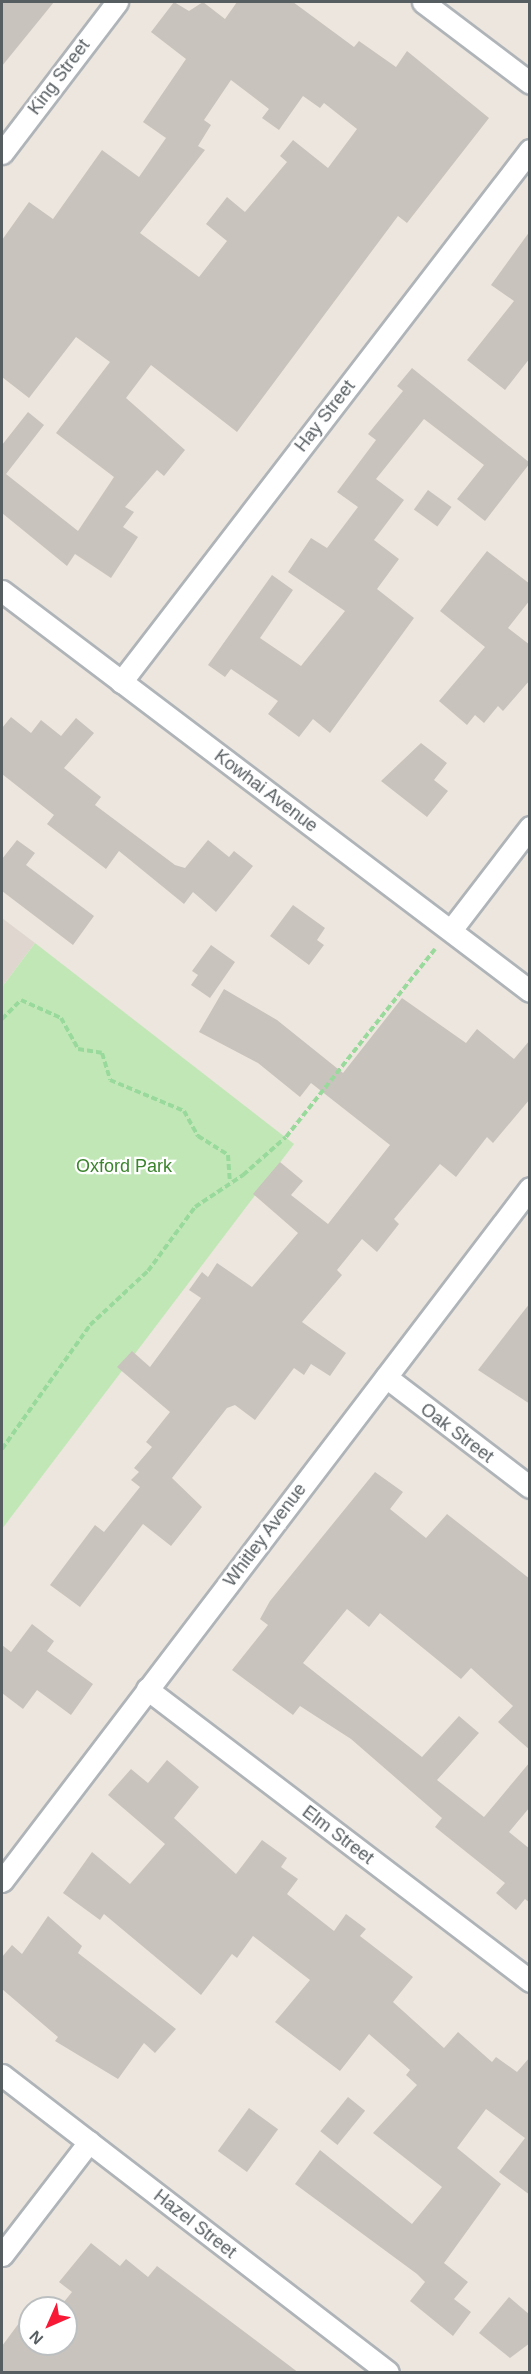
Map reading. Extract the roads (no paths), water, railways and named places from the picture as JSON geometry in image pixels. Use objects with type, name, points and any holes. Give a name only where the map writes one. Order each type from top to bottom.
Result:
[{"type":"street","name":"King Street","points":[[2,153],[117,2]]},
{"type":"street","points":[[423,2],[530,83]]},
{"type":"street","name":"Hay Street","points":[[121,682],[530,150]]},
{"type":"street","name":"Kowhai Avenue","points":[[2,591],[530,991]]},
{"type":"street","points":[[451,930],[530,827]]},
{"type":"street","name":"Whitley Avenue","points":[[4,1874],[530,1188]]},
{"type":"street","name":"Oak Street","points":[[386,1377],[530,1488]]},
{"type":"street","name":"Elm Street","points":[[147,1689],[530,1981]]},
{"type":"street","name":"Hazel Street","points":[[2,2076],[388,2373]]},
{"type":"street","points":[[2,2255],[88,2142]]},
{"type":"park label","name":"Oxford Park","points":[[124,1166]]}]
